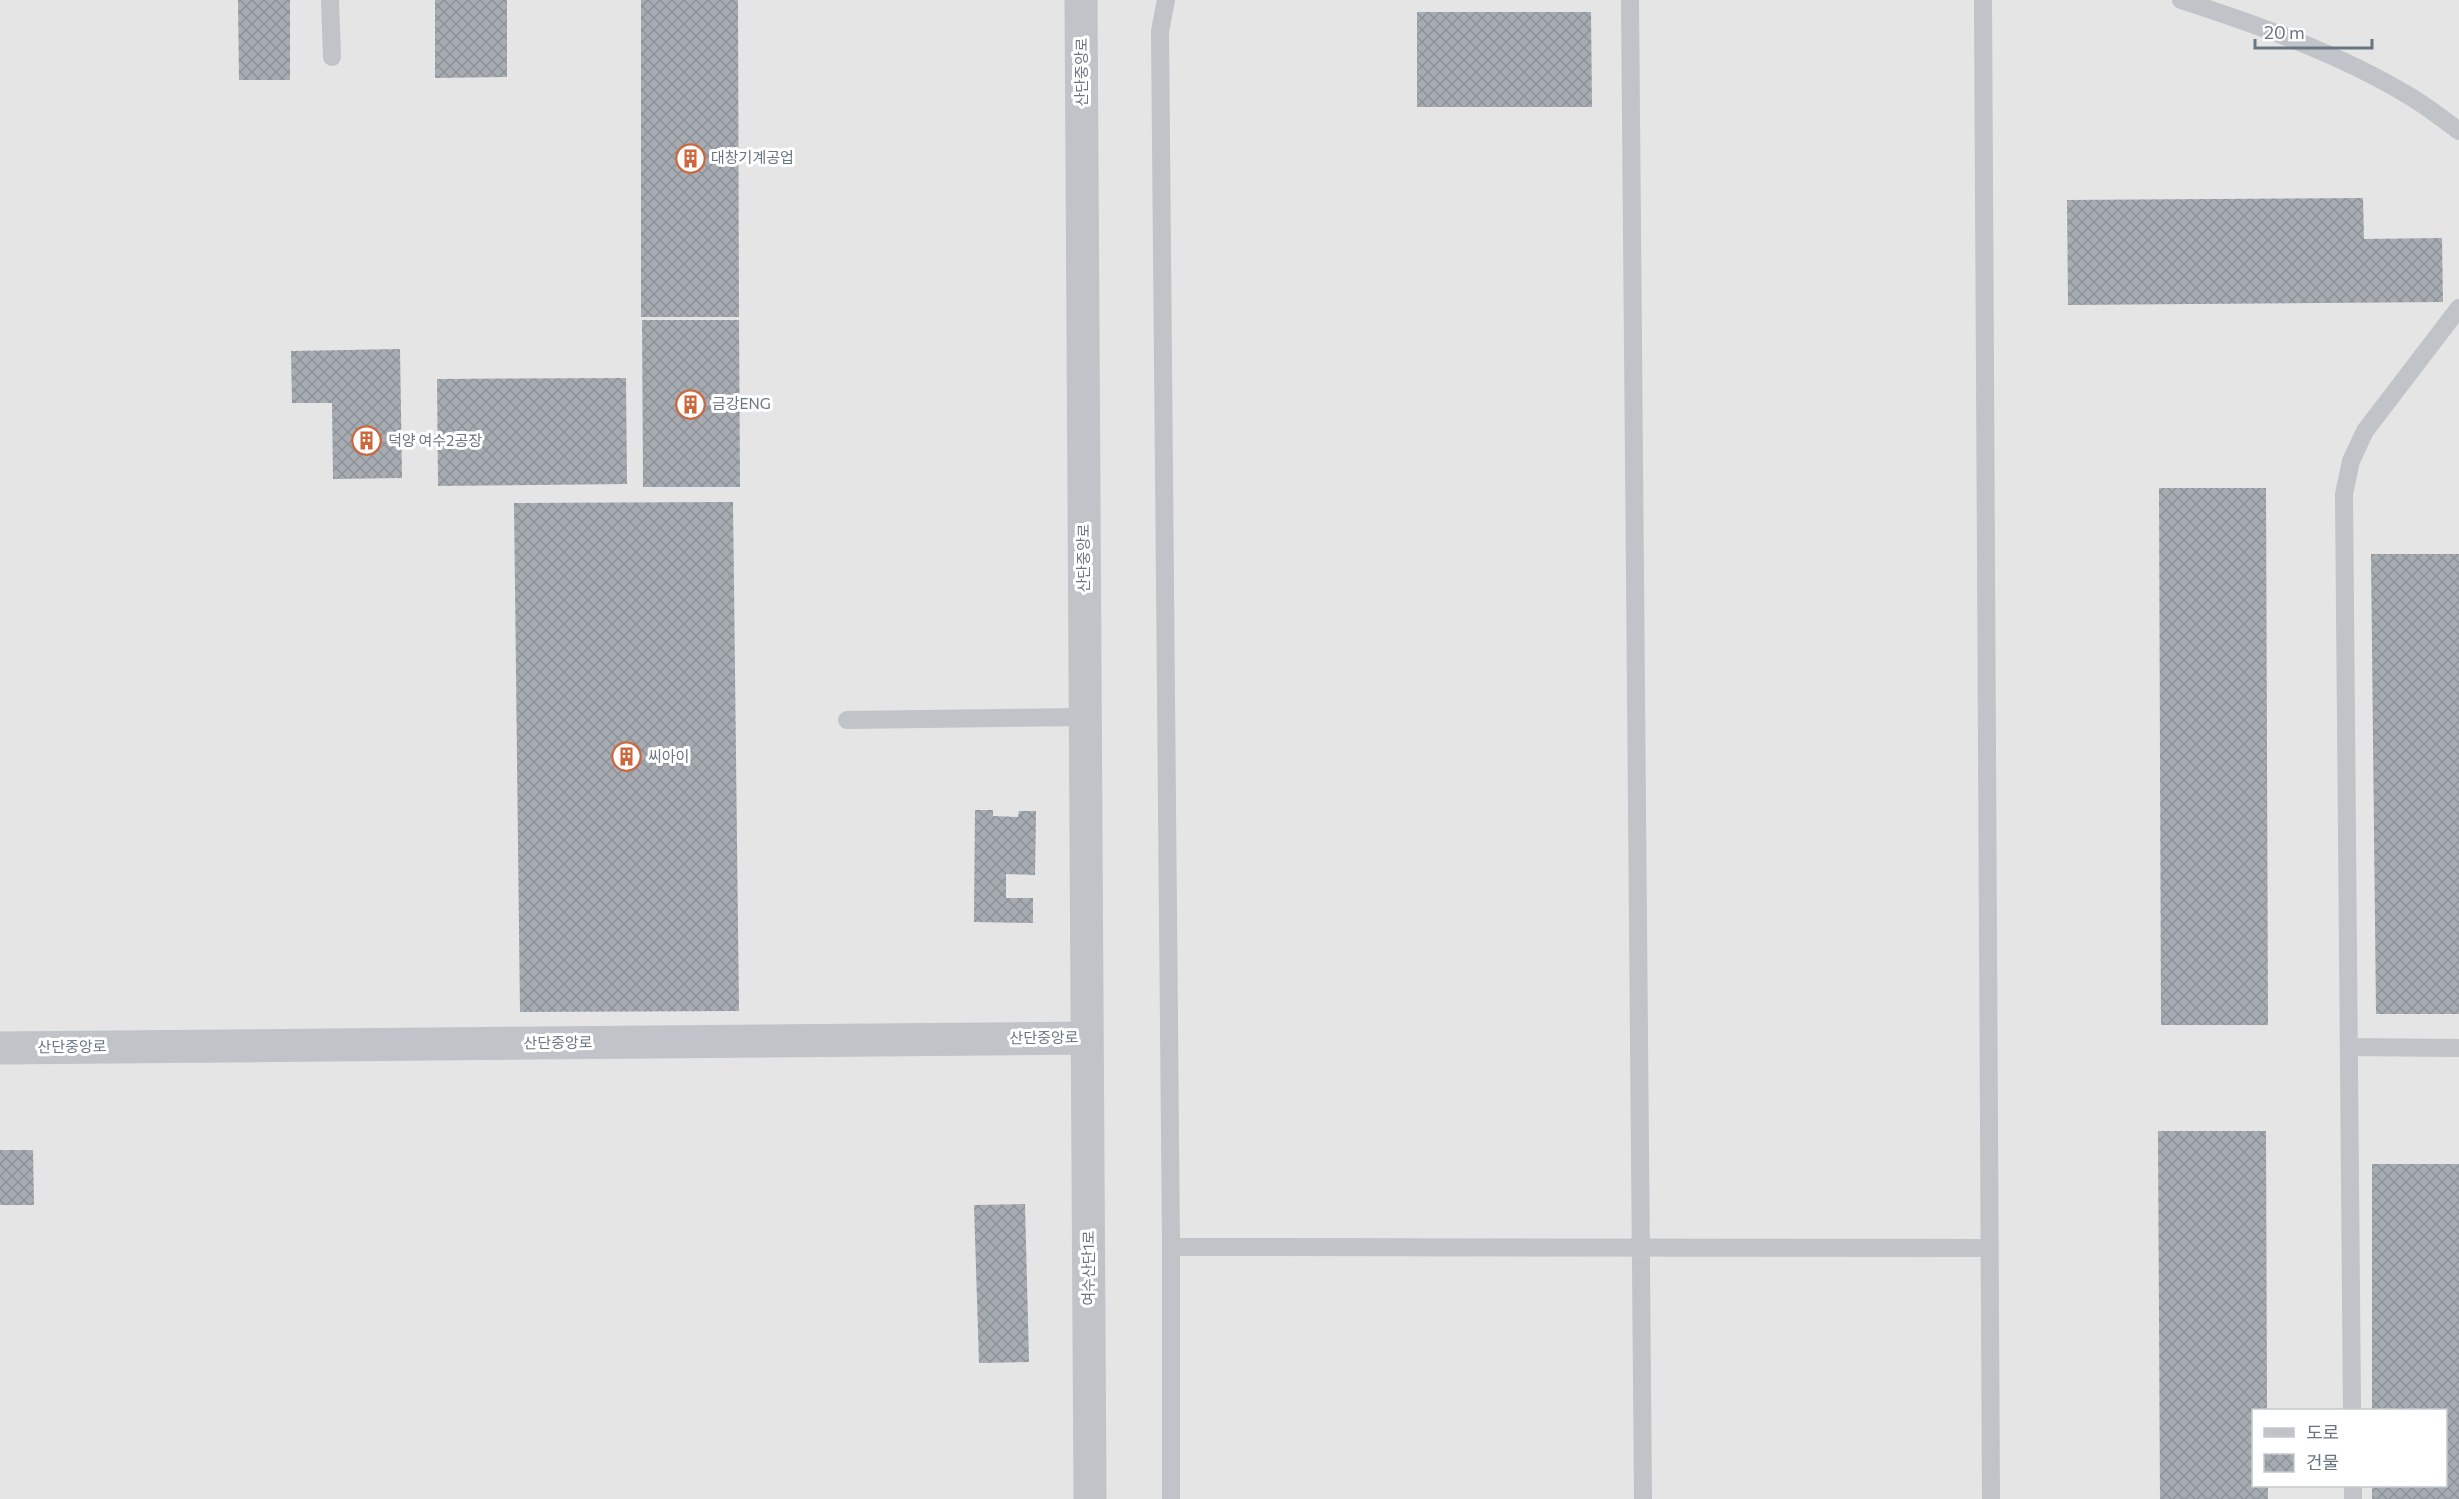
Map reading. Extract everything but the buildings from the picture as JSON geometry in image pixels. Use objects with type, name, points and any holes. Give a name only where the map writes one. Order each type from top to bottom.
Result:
[{"type":"street","name":"산단중앙로","points":[[0,1048],[1087,1038],[1082,0]]},
{"type":"street","name":"여수산단1로","points":[[1087,1038],[1090,1499]]},
{"type":"lane","points":[[330,0],[332,57]]},
{"type":"lane","points":[[1166,0],[1160,31],[1171,1247],[1171,1499]]},
{"type":"lane","points":[[1630,0],[1643,1499]]},
{"type":"lane","points":[[1983,0],[1991,1499]]},
{"type":"lane","points":[[2181,0],[2278,34],[2333,58],[2404,93],[2459,131]]},
{"type":"lane","points":[[2352,1409],[2344,505],[2346,478],[2355,449],[2369,425],[2459,308]]},
{"type":"lane","points":[[847,720],[1085,717]]},
{"type":"lane","points":[[2349,1047],[2459,1048]]},
{"type":"lane","points":[[1171,1247],[1990,1248]]},
{"type":"shaded area","points":[[0,0],[2459,0],[2459,1499],[0,1499]]},
{"type":"place","name":"대창기계공업","points":[[690,158]]},
{"type":"place","name":"금강ENG","points":[[691,404]]},
{"type":"place","name":"덕양 여수2공장","points":[[367,441]]},
{"type":"place","name":"씨아이","points":[[627,757]]}]
